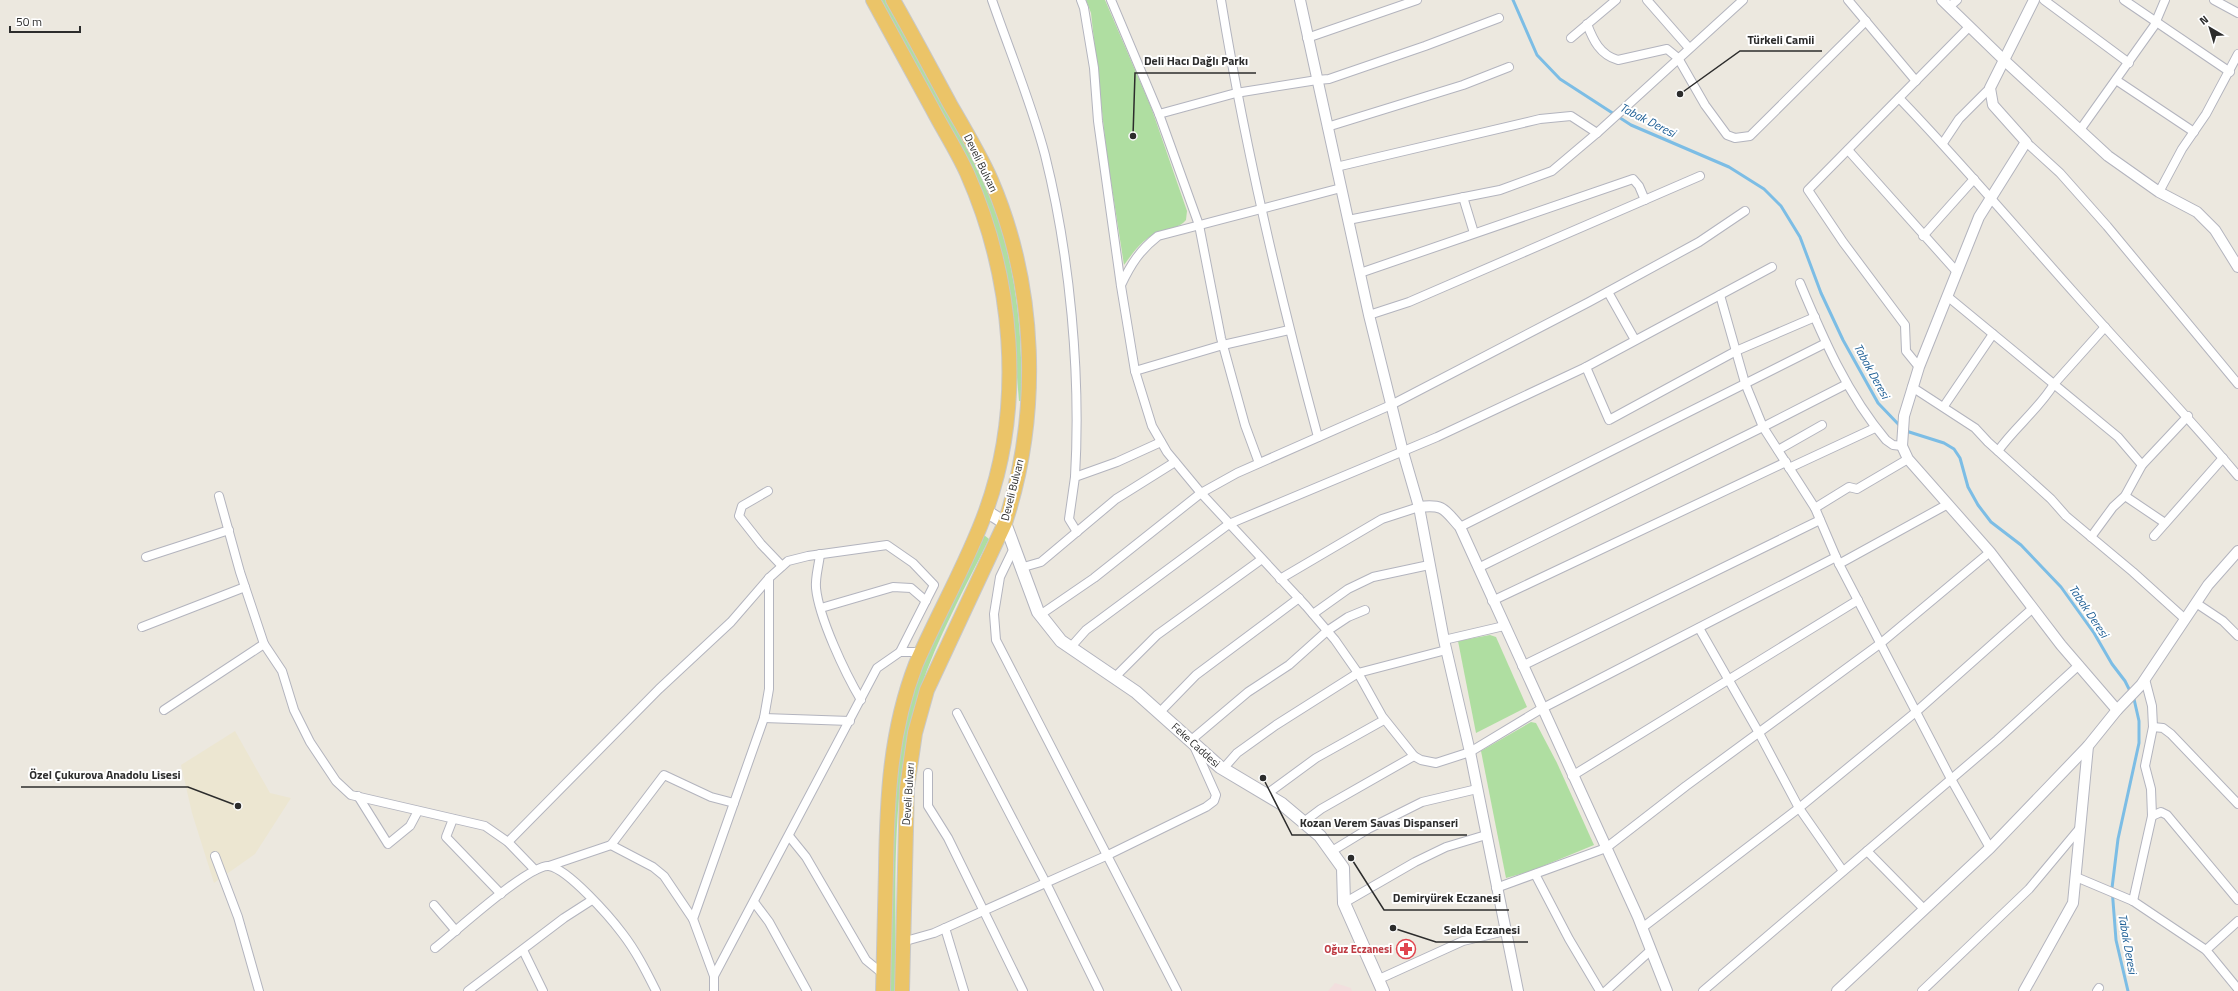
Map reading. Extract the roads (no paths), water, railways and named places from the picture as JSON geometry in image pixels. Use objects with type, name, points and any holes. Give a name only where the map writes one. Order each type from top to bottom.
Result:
[{"type":"highway","name":"Develi Bulvarı","points":[[873,0],[966,171],[987,229],[999,275],[1008,343],[1010,397],[1005,443],[986,511],[922,652],[901,709],[890,772],[883,991]]},
{"type":"highway","name":"Develi Bulvarı","points":[[893,0],[991,181],[1005,221],[1021,283],[1029,360],[1028,401],[1018,477],[1005,523],[940,660],[922,703],[911,753],[907,788],[902,942],[902,991]]},
{"type":"main road","points":[[986,511],[1005,523]]},
{"type":"main road","name":"Feke Caddesi","points":[[1005,523],[1020,568],[1040,615],[1052,632],[1070,648],[1136,692],[1222,769],[1267,794],[1305,821],[1332,851],[1343,868],[1344,903],[1383,991]]},
{"type":"street","points":[[992,0],[1045,155],[1058,218],[1074,355],[1078,429],[1075,477],[1070,519],[1077,532]]},
{"type":"street","points":[[1081,0],[1084,8],[1094,68],[1098,121],[1121,286],[1135,371],[1152,426],[1175,462],[1201,493],[1299,598],[1327,631],[1358,673],[1384,720],[1414,756],[1421,760],[1436,763],[1470,752],[1541,709],[1699,628],[1948,504]]},
{"type":"street","points":[[1111,0],[1159,114],[1199,225],[1223,345],[1245,425],[1259,463]]},
{"type":"street","points":[[1222,0],[1236,93],[1263,208],[1289,330],[1318,437]]},
{"type":"street","points":[[1300,0],[1307,38],[1369,315],[1403,452],[1419,507],[1445,645],[1470,752],[1496,888],[1518,991]]},
{"type":"street","points":[[1307,38],[1417,0]]},
{"type":"street","points":[[1571,38],[1616,0]]},
{"type":"street","points":[[1647,0],[1689,48]]},
{"type":"street","points":[[1348,220],[1500,190],[1552,170],[1597,133],[1618,112],[1743,0]]},
{"type":"street","points":[[1848,0],[1916,81]]},
{"type":"street","points":[[1957,0],[1945,4],[2005,62],[2108,156],[2159,192],[2197,212],[2215,230],[2238,267]]},
{"type":"street","points":[[1943,143],[1959,119],[1990,88],[2005,62],[2034,0]]},
{"type":"street","points":[[2044,0],[2129,63]]},
{"type":"street","points":[[2124,0],[2155,23],[2234,69]]},
{"type":"street","points":[[2080,130],[2129,63],[2155,23],[2165,0]]},
{"type":"street","points":[[2214,0],[2238,13]]},
{"type":"street","points":[[1159,114],[1236,93],[1329,79],[1425,46],[1499,18]]},
{"type":"street","points":[[1587,24],[1592,38],[1602,52],[1610,58],[1618,60],[1667,49],[1678,58],[1704,105],[1727,135],[1735,138],[1750,136],[1866,21]]},
{"type":"street","points":[[1918,367],[1906,351],[1905,325],[1843,242],[1808,190],[1969,27]]},
{"type":"street","points":[[2159,192],[2194,132],[2234,69],[2238,54]]},
{"type":"street","points":[[1327,127],[1463,85],[1509,67]]},
{"type":"street","points":[[2116,80],[2194,132]]},
{"type":"street","points":[[1990,88],[1993,105],[2026,142],[2060,173],[2238,384]]},
{"type":"street","points":[[1899,98],[1943,143],[1990,199],[2104,327],[2188,416],[2238,476]]},
{"type":"street","points":[[1336,168],[1540,119],[1571,116],[1597,133]]},
{"type":"street","points":[[2026,142],[1979,217],[1918,367],[1904,416],[1902,442],[1908,459],[1990,552],[2078,665],[2120,707]]},
{"type":"street","points":[[1848,150],[1923,236],[1957,272]]},
{"type":"street","points":[[1369,315],[1409,302],[1700,176]]},
{"type":"street","points":[[1360,273],[1633,179],[1639,186],[1645,200]]},
{"type":"street","points":[[1923,236],[1974,179]]},
{"type":"street","points":[[1121,286],[1133,260],[1158,236],[1341,188]]},
{"type":"street","points":[[1463,197],[1474,233]]},
{"type":"street","points":[[1040,615],[1094,578],[1201,493],[1259,463],[1391,405],[1608,292],[1699,242],[1745,211]]},
{"type":"street","points":[[1070,648],[1086,630],[1229,524],[1403,452],[1586,366],[1772,267]]},
{"type":"street","points":[[1800,282],[1814,317],[1847,384],[1875,428],[1890,444],[1902,442]]},
{"type":"street","points":[[1608,292],[1635,340]]},
{"type":"street","points":[[1720,295],[1745,383],[1763,428],[1815,508],[1858,600],[1951,779],[1990,848]]},
{"type":"street","points":[[1947,296],[2118,437],[2142,465]]},
{"type":"street","points":[[1586,366],[1609,420],[1736,351],[1814,317]]},
{"type":"street","points":[[1998,451],[2010,434],[2048,395],[2054,384],[2104,327]]},
{"type":"street","points":[[1135,371],[1223,345],[1289,330]]},
{"type":"street","points":[[1944,406],[1993,334]]},
{"type":"street","points":[[1460,527],[1826,343]]},
{"type":"street","points":[[1478,568],[1763,428],[1847,384]]},
{"type":"street","points":[[1912,387],[1944,406],[1975,428],[2051,499],[2066,516],[2185,619]]},
{"type":"street","points":[[2092,537],[2113,507],[2125,496],[2142,465],[2188,416]]},
{"type":"street","points":[[1778,450],[1822,425]]},
{"type":"street","points":[[1492,601],[1788,465],[1875,428]]},
{"type":"street","points":[[1075,477],[1117,462],[1161,442]]},
{"type":"street","points":[[2154,536],[2223,458]]},
{"type":"street","points":[[1815,508],[1849,487],[1857,489],[1908,459]]},
{"type":"street","points":[[1020,568],[1041,562],[1116,499],[1175,462]]},
{"type":"street","points":[[768,491],[742,506],[739,516],[761,544],[782,566]]},
{"type":"street","points":[[219,496],[245,587],[264,644],[282,671],[294,710],[310,742],[336,781],[351,794],[485,826],[508,842],[535,870]]},
{"type":"street","points":[[2125,496],[2165,524]]},
{"type":"street","points":[[1280,579],[1382,519],[1419,507],[1436,505],[1445,510],[1460,527],[1541,709],[1642,928],[1667,991]]},
{"type":"street","points":[[1522,666],[1820,520]]},
{"type":"street","points":[[146,557],[228,530]]},
{"type":"street","points":[[508,842],[659,689],[730,622],[768,578],[788,561],[820,554],[887,545],[913,563],[934,585],[900,652],[878,668],[714,976]]},
{"type":"street","points":[[1014,548],[1000,577],[994,614],[996,640],[1178,991]]},
{"type":"street","points":[[1837,991],[1990,848],[2088,746],[2143,682],[2208,585],[2238,551]]},
{"type":"street","points":[[1496,888],[1606,848],[1881,643],[1990,552]]},
{"type":"street","points":[[820,554],[816,587],[821,608],[847,677],[861,700]]},
{"type":"street","points":[[1115,677],[1157,635],[1262,559]]},
{"type":"street","points":[[1313,614],[1348,589],[1373,577],[1429,565]]},
{"type":"street","points":[[693,919],[764,718],[769,689],[768,578]]},
{"type":"street","points":[[142,627],[245,587]]},
{"type":"street","points":[[821,608],[893,587],[911,588],[926,601]]},
{"type":"street","points":[[1160,712],[1196,675],[1299,598]]},
{"type":"street","points":[[1572,776],[1858,600]]},
{"type":"street","points":[[2196,603],[2223,620],[2238,636]]},
{"type":"street","points":[[1642,928],[1799,808],[1917,711],[2033,608]]},
{"type":"street","points":[[902,942],[945,928],[1108,855],[1206,807],[1214,801],[1216,795],[1192,743],[1248,692],[1289,664],[1327,631],[1348,617],[1366,610]]},
{"type":"street","points":[[1222,769],[1237,753],[1276,724],[1358,673],[1504,626]]},
{"type":"street","points":[[1699,628],[1759,733],[1799,808],[1843,871]]},
{"type":"street","points":[[164,710],[264,644]]},
{"type":"street","points":[[900,652],[922,652]]},
{"type":"street","points":[[1703,991],[1997,740],[2078,665]]},
{"type":"street","points":[[2133,901],[2152,816],[2151,789],[2145,766],[2153,727],[2152,706],[2143,682]]},
{"type":"street","points":[[957,713],[1046,883],[1099,991]]},
{"type":"street","points":[[764,718],[850,721]]},
{"type":"street","points":[[1267,794],[1316,758],[1384,720]]},
{"type":"street","points":[[2153,727],[2163,728],[2171,734],[2238,804]]},
{"type":"street","points":[[2024,991],[2074,903],[2088,746]]},
{"type":"street","points":[[1305,821],[1321,809],[1414,756]]},
{"type":"street","points":[[928,773],[928,806],[948,838],[982,911],[1024,991]]},
{"type":"street","points":[[435,948],[501,894],[535,870],[611,845],[664,775],[711,797],[734,803]]},
{"type":"street","points":[[1332,851],[1368,828],[1422,802],[1477,789]]},
{"type":"street","points":[[358,796],[388,844],[410,826],[418,811]]},
{"type":"street","points":[[2152,816],[2161,812],[2167,815],[2238,900]]},
{"type":"street","points":[[453,819],[446,837],[501,894]]},
{"type":"street","points":[[1922,991],[2029,889],[2080,828]]},
{"type":"street","points":[[1344,903],[1415,862],[1446,847],[1486,835]]},
{"type":"street","points":[[789,836],[806,857],[866,960],[883,974]]},
{"type":"street","points":[[611,845],[653,867],[664,876],[693,919],[714,976],[714,991]]},
{"type":"street","points":[[1867,851],[1924,909]]},
{"type":"street","points":[[214,856],[238,916],[259,991]]},
{"type":"street","points":[[549,866],[564,872],[592,900],[622,934],[645,969],[656,991]]},
{"type":"street","points":[[1535,874],[1569,939],[1600,991]]},
{"type":"street","points":[[2076,877],[2133,901],[2206,950],[2238,989]]},
{"type":"street","points":[[468,991],[592,900]]},
{"type":"street","points":[[754,902],[769,922],[807,991]]},
{"type":"street","points":[[434,905],[456,931]]},
{"type":"street","points":[[2206,950],[2238,921]]},
{"type":"street","points":[[945,928],[964,991]]},
{"type":"street","points":[[1377,980],[1463,941],[1505,931]]},
{"type":"street","points":[[523,950],[542,991]]},
{"type":"street","points":[[1606,991],[1651,950]]},
{"type":"waterway","name":"Tabak Deresi","points":[[1513,0],[1537,55],[1560,79],[1631,125],[1729,167],[1764,189],[1781,206],[1800,237],[1821,293],[1843,340],[1878,403],[1901,427]]},
{"type":"waterway","name":"Tabak Deresi","points":[[1906,431],[1944,443],[1954,449],[1960,458],[1968,487],[1978,505],[1991,522],[2021,545],[2061,587],[2094,633],[2112,664],[2125,681],[2134,699],[2139,721],[2139,743],[2118,839],[2112,888],[2116,940],[2128,991]]},
{"type":"place","name":"Türkeli Camii","points":[[1680,94]]},
{"type":"place","name":"Deli Hacı Dağlı Parkı","points":[[1133,136]]},
{"type":"place","name":"Kozan Verem Savas Dispanseri","points":[[1263,778]]},
{"type":"place","name":"Özel Çukurova Anadolu Lisesi","points":[[238,806]]},
{"type":"place","name":"Demiryürek Eczanesi","points":[[1351,858]]},
{"type":"place","name":"Selda Eczanesi","points":[[1393,928]]},
{"type":"place","name":"Oğuz Eczanesi","points":[[1406,949]]}]
